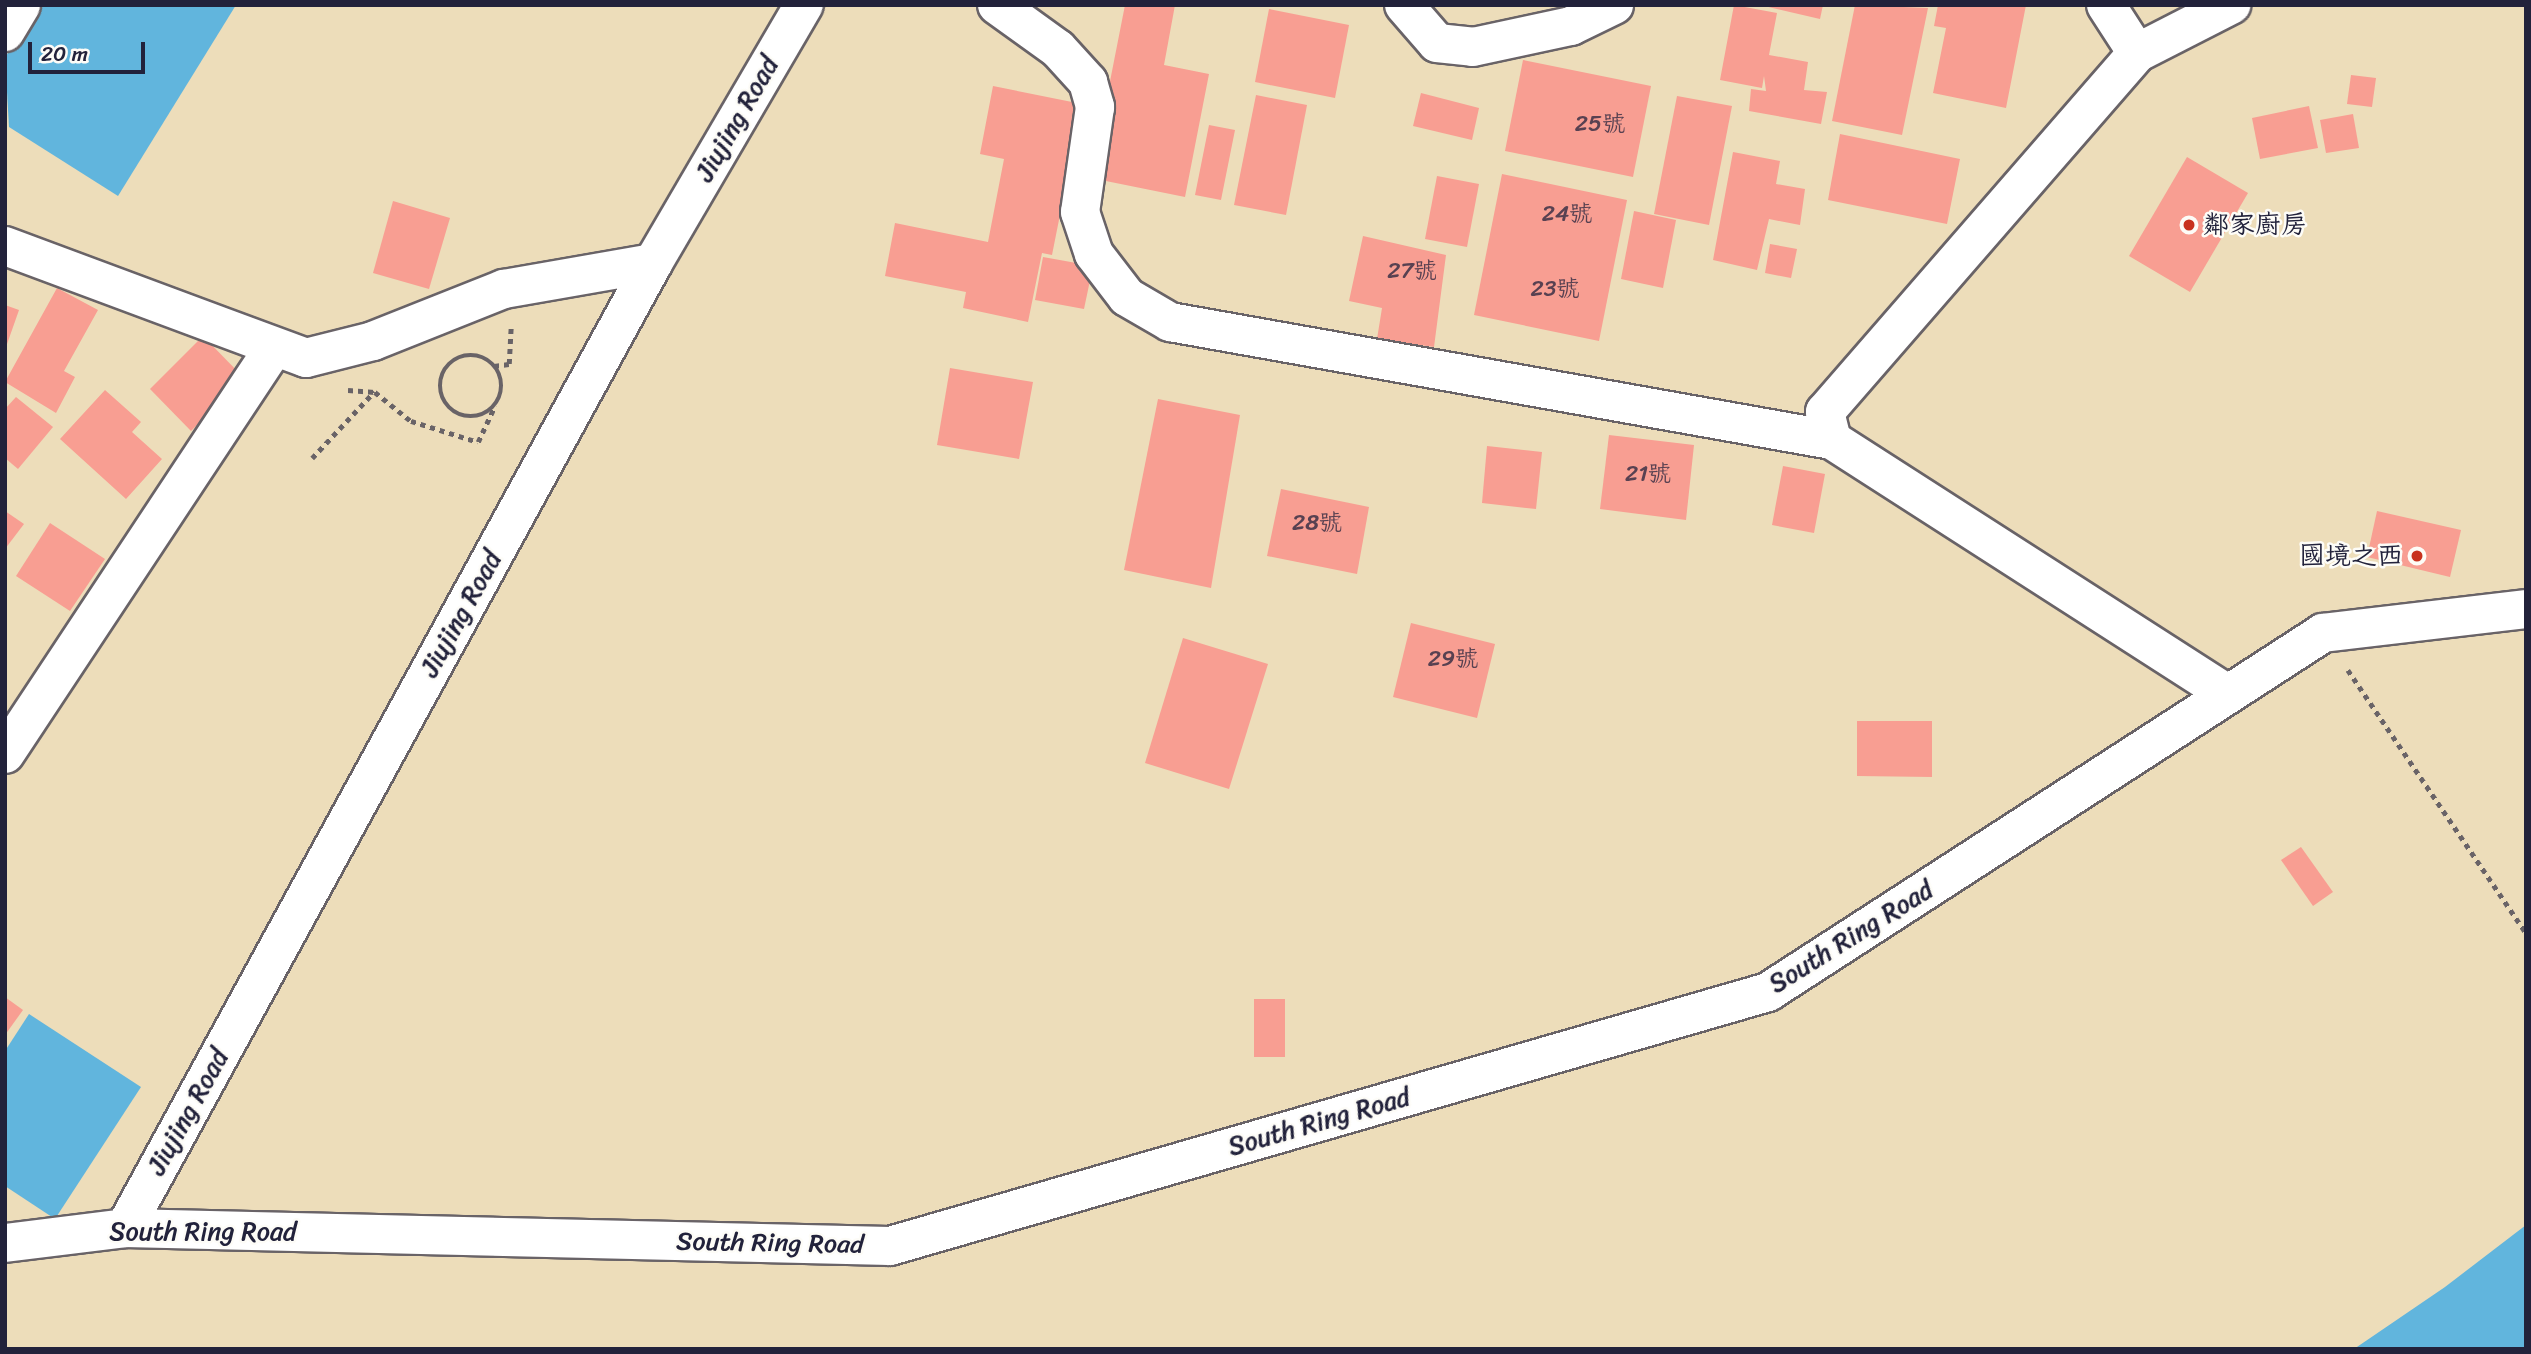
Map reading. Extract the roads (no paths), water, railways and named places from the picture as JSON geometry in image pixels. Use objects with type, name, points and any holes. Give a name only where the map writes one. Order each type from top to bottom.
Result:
[{"type":"street","points":[[5,32],[21,5]]},
{"type":"street","name":"Jiujing Road","points":[[125,1227],[653,263],[804,5]]},
{"type":"street","points":[[997,5],[1058,49],[1088,82],[1095,107],[1080,212],[1094,254],[1127,297],[1170,322],[1832,440],[2227,694]]},
{"type":"street","points":[[1404,5],[1437,43],[1473,47],[1571,26],[1614,5]]},
{"type":"street","points":[[2106,5],[2137,53]]},
{"type":"street","points":[[1832,440],[1825,412],[2137,53],[2231,5]]},
{"type":"street","points":[[5,246],[289,354],[373,341],[504,289],[653,263]]},
{"type":"street","points":[[5,754],[289,354]]},
{"type":"street","name":"South Ring Road","points":[[5,1243],[125,1227],[890,1246],[1768,992],[2323,632],[2526,608]]},
{"type":"water","points":[[44,5],[236,5],[118,196],[9,127],[5,57]]},
{"type":"water","points":[[29,1014],[141,1087],[55,1219],[5,1186],[5,1051]]},
{"type":"water","points":[[2526,1225],[2526,1349],[2354,1349],[2445,1287]]},
{"type":"place","name":"鄰家廚房","points":[[2189,225]]},
{"type":"place","name":"國境之西","points":[[2417,556]]}]
